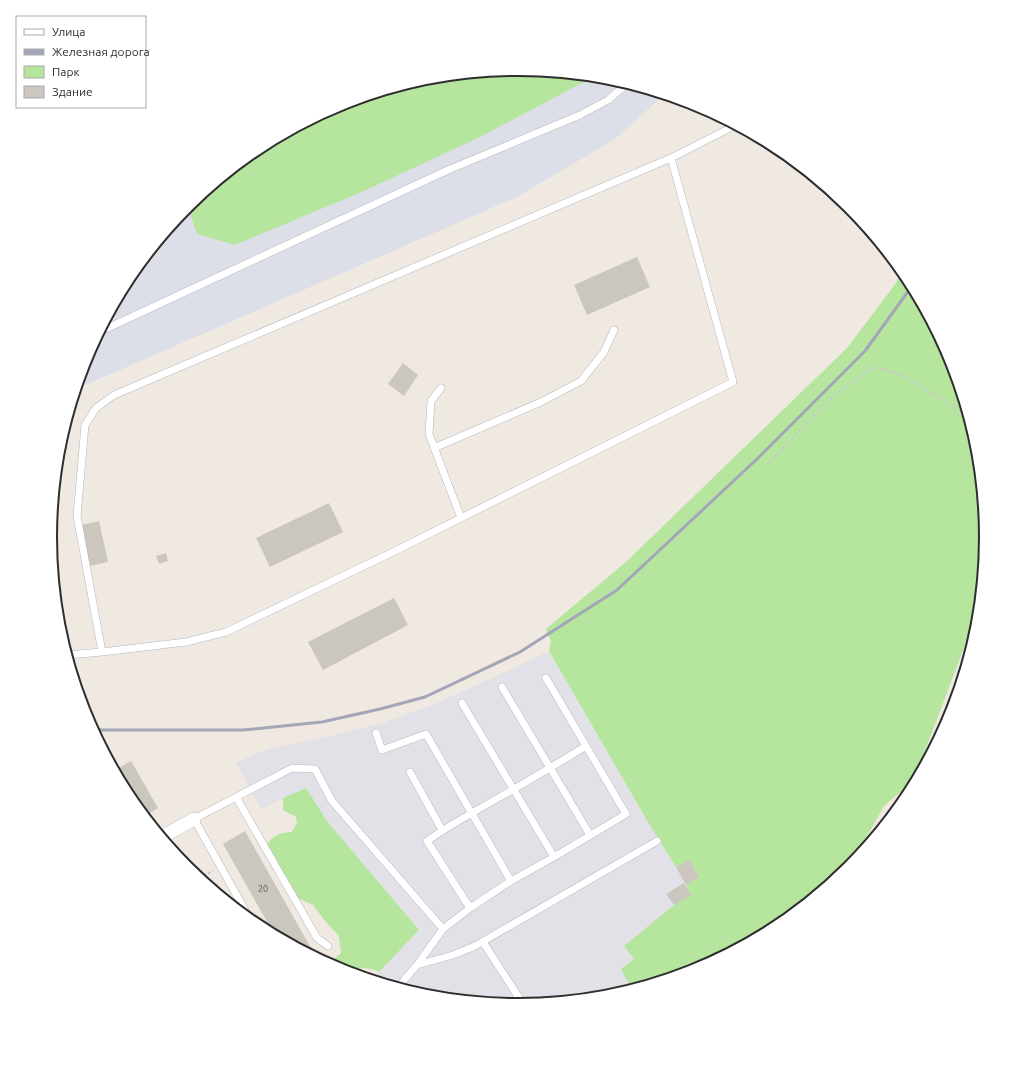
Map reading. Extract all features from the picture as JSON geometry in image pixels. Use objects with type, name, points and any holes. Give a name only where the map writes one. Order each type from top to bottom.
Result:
[{"type":"street","points":[[166,834],[194,819]]},
{"type":"lane","points":[[108,328],[448,170],[580,115],[608,100],[623,88]]},
{"type":"lane","points":[[102,652],[77,516],[85,425],[96,408],[114,395],[671,158],[731,128]]},
{"type":"lane","points":[[73,655],[186,642],[226,632],[366,565],[733,382],[671,158]]},
{"type":"lane","points":[[434,448],[541,402],[581,381],[604,352],[614,330]]},
{"type":"lane","points":[[441,388],[430,401],[429,434],[461,518]]},
{"type":"lane","points":[[402,983],[417,965],[443,929],[470,908],[511,881],[626,814],[546,678]]},
{"type":"lane","points":[[502,687],[590,835]]},
{"type":"lane","points":[[462,703],[554,857]]},
{"type":"lane","points":[[376,733],[382,750],[426,734],[511,881]]},
{"type":"lane","points":[[470,908],[427,841],[442,830],[513,790],[586,746]]},
{"type":"lane","points":[[242,906],[194,819],[292,768],[315,768],[332,801],[443,929]]},
{"type":"lane","points":[[410,772],[442,830]]},
{"type":"lane","points":[[236,797],[317,938],[328,946]]},
{"type":"lane","points":[[417,965],[454,955],[482,942],[657,841]]},
{"type":"lane","points":[[482,942],[519,998]]},
{"type":"path","points":[[768,464],[826,402],[874,367],[902,375],[953,405],[962,412]]},
{"type":"path","points":[[206,875],[221,867]]},
{"type":"shaded area","points":[[488,76],[548,76],[578,79],[608,84],[660,98],[615,139],[517,197],[83,386],[70,431],[81,388],[92,360],[119,306],[152,256],[192,211],[237,171],[262,153],[314,123],[370,100],[399,91],[428,84]]},
{"type":"shaded area","points":[[549,651],[641,810],[676,867],[689,860],[699,877],[691,895],[624,947],[634,959],[629,984],[578,994],[548,997],[488,997],[428,989],[376,975],[419,930],[327,821],[306,788],[261,809],[236,763],[272,748],[327,737],[382,723],[435,704]]},
{"type":"green space","points":[[488,76],[548,76],[587,80],[480,137],[366,190],[235,245],[197,234],[190,213],[214,190],[262,153],[314,123],[342,111],[399,91],[458,79]]},
{"type":"green space","points":[[899,277],[917,306],[944,360],[955,388],[970,447],[978,506],[978,567],[970,626],[966,641],[924,753],[903,789],[884,806],[865,840],[822,883],[799,902],[774,920],[722,950],[666,973],[629,984],[621,969],[634,959],[624,946],[674,905],[691,895],[686,885],[699,877],[689,860],[676,867],[652,829],[549,651],[551,641],[546,629],[626,562],[847,348],[896,283]]},
{"type":"green space","points":[[306,788],[327,821],[419,930],[379,972],[372,969],[359,969],[334,959],[341,953],[339,936],[313,905],[298,898],[267,844],[278,835],[292,832],[297,823],[296,817],[283,810],[283,798]]},
{"type":"building","points":[[637,257],[650,287],[587,315],[574,285]]},
{"type":"building","points":[[403,363],[418,375],[404,396],[388,384]]},
{"type":"building","points":[[329,503],[343,532],[270,567],[256,538]]},
{"type":"building","points":[[99,521],[108,562],[90,566],[81,525]]},
{"type":"building","points":[[166,553],[168,561],[159,564],[156,556]]},
{"type":"building","points":[[394,598],[408,625],[323,670],[308,642]]},
{"type":"building","points":[[131,761],[158,808],[149,813],[119,768]]},
{"type":"building","points":[[245,831],[311,949],[268,924],[223,844]]},
{"type":"building","points":[[689,860],[699,877],[686,885],[676,867]]},
{"type":"building","points":[[684,883],[691,895],[674,905],[666,894]]},
{"type":"railway","points":[[100,730],[243,730],[322,722],[425,697],[520,652],[617,590],[757,459],[865,351],[908,291]]}]
